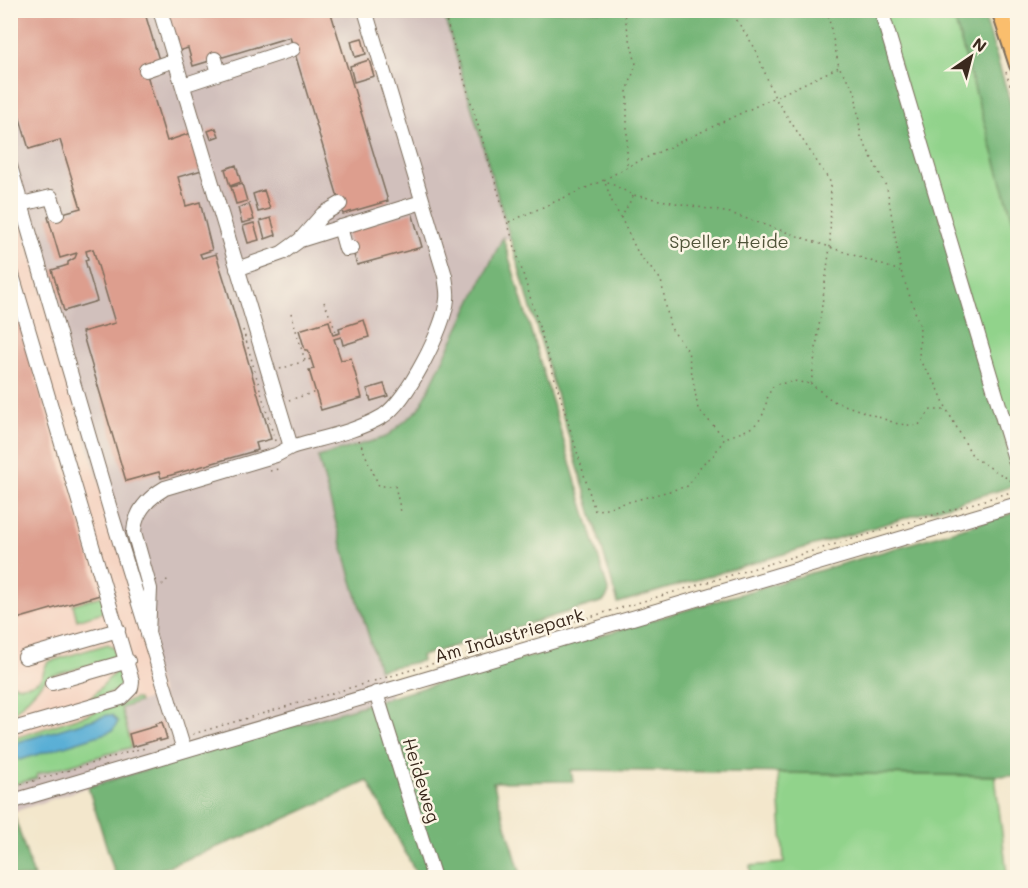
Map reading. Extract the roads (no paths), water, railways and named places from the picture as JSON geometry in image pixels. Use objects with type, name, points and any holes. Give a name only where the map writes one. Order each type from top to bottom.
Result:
[{"type":"main road","points":[[1000,10],[1017,65]]},
{"type":"main road","points":[[1009,10],[1017,30]]},
{"type":"street","points":[[160,10],[291,447]]},
{"type":"street","points":[[148,634],[150,589],[134,532],[134,523],[150,498],[165,489],[276,455],[291,447],[354,428],[384,415],[402,399],[442,321],[447,298],[445,276],[364,10]]},
{"type":"street","points":[[881,10],[1017,470]]},
{"type":"street","points":[[183,85],[219,73],[248,57],[274,49],[293,49]]},
{"type":"street","points":[[215,59],[219,73]]},
{"type":"street","points":[[146,70],[175,60]]},
{"type":"street","points":[[10,166],[183,745]]},
{"type":"street","points":[[22,204],[51,197],[57,214]]},
{"type":"street","points":[[300,240],[422,202]]},
{"type":"street","points":[[237,269],[282,253],[300,240],[323,214],[340,204]]},
{"type":"street","points":[[340,227],[346,249],[352,248]]},
{"type":"street","points":[[10,730],[121,698],[131,688],[132,681],[128,661],[12,275]]},
{"type":"street","name":"Am Industriepark","points":[[10,802],[183,745],[376,693],[1017,504]]},
{"type":"street","points":[[26,657],[118,630]]},
{"type":"street","points":[[52,684],[128,661]]},
{"type":"street","name":"Heideweg","points":[[376,693],[434,878]]},
{"type":"water","points":[[112,715],[118,722],[109,732],[20,760],[14,757],[13,749],[18,742]]},
{"type":"park label","name":"Speller Heide","points":[[729,241]]}]
